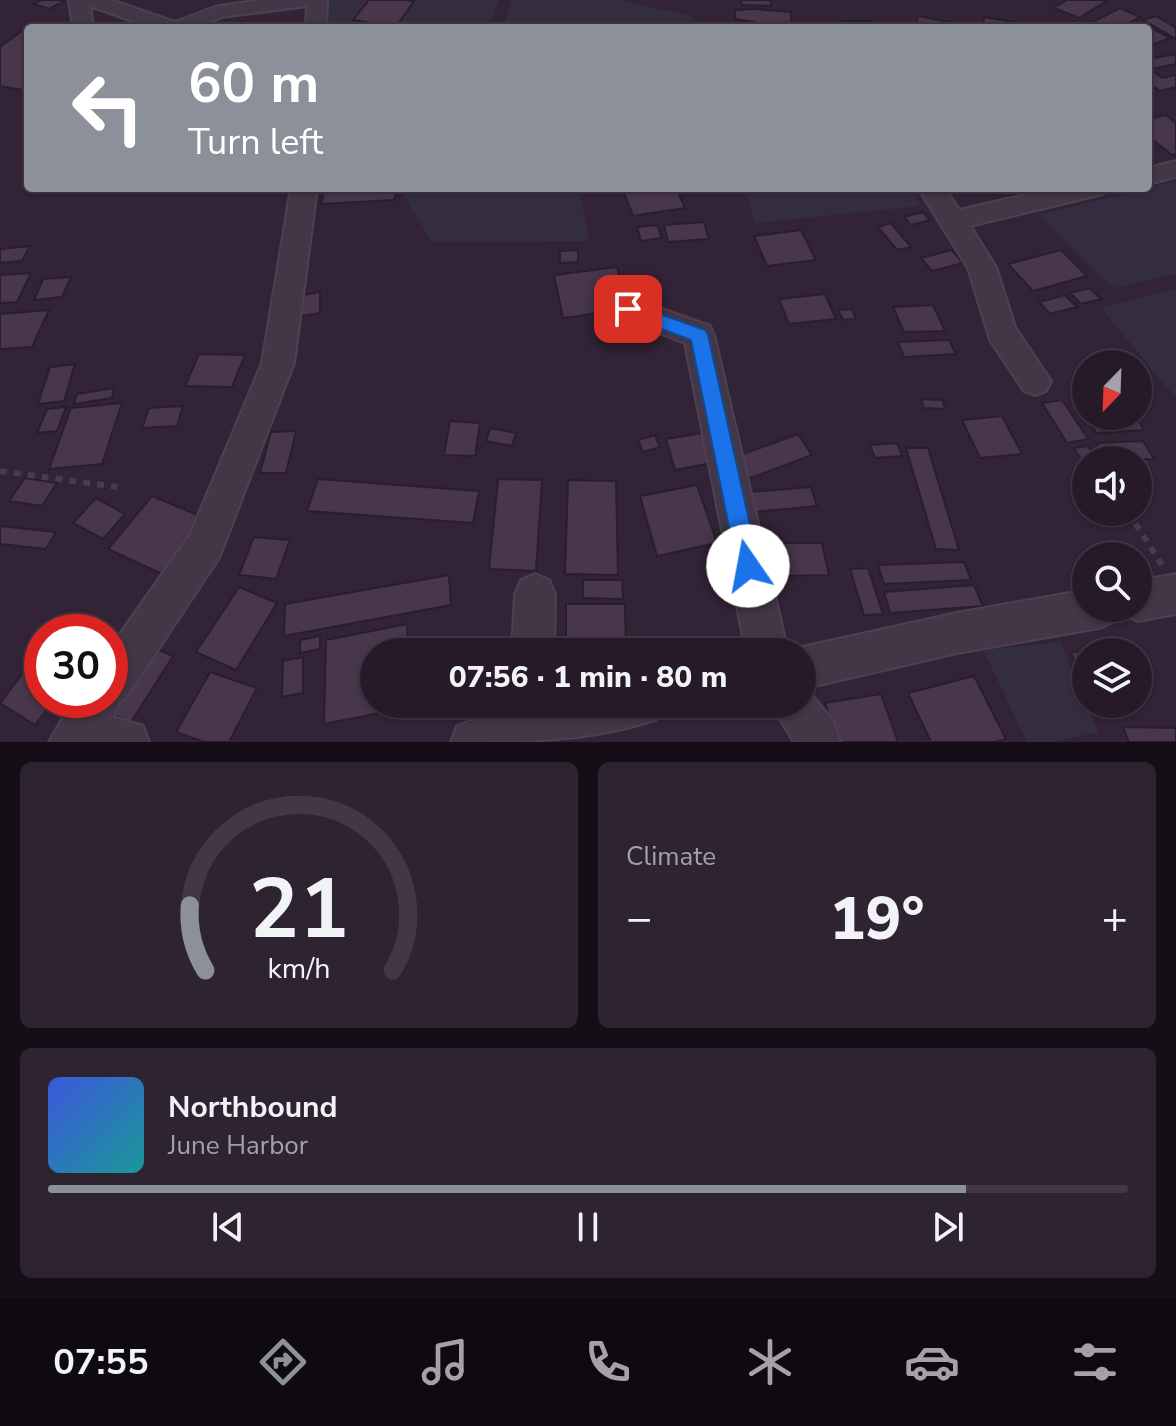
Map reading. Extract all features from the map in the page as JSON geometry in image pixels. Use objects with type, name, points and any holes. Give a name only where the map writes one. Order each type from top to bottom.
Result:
[{"type":"street","points":[[79,0],[82,24]]},
{"type":"street","points":[[92,0],[161,24]]},
{"type":"street","points":[[189,24],[218,12],[308,0]]},
{"type":"street","points":[[316,24],[317,0]]},
{"type":"street","points":[[1152,175],[1176,169]]},
{"type":"street","points":[[128,658],[206,545],[217,510],[278,363],[303,192]]},
{"type":"street","points":[[934,192],[982,267],[1001,331],[1035,381]]},
{"type":"street","points":[[952,221],[1077,192]]},
{"type":"street","points":[[628,309],[699,335],[764,638]]},
{"type":"street","points":[[1152,593],[1171,582]]},
{"type":"street","points":[[533,638],[535,594]]},
{"type":"street","points":[[816,665],[957,633],[1072,613]]},
{"type":"street","points":[[473,742],[527,718]]},
{"type":"street","points":[[803,718],[818,742]]},
{"type":"street","points":[[83,724],[127,742]]},
{"type":"path","points":[[0,471],[117,487]]},
{"type":"path","points":[[1137,526],[1171,582]]},
{"type":"shaded area","points":[[328,0],[499,0],[490,24],[326,24]]},
{"type":"shaded area","points":[[512,0],[619,0],[691,16],[693,24],[503,24]]},
{"type":"shaded area","points":[[1176,181],[1176,274],[1113,288],[1039,215],[1132,192],[1152,192],[1152,187]]},
{"type":"shaded area","points":[[401,192],[580,192],[589,241],[432,242]]},
{"type":"shaded area","points":[[746,192],[914,192],[921,206],[755,223]]},
{"type":"shaded area","points":[[1176,288],[1176,398],[1152,369],[1152,350],[1136,350],[1101,308]]},
{"type":"shaded area","points":[[1060,642],[1072,670],[1072,718],[1093,718],[1099,732],[1053,742],[1027,742],[983,650]]},
{"type":"building","points":[[41,0],[63,2],[49,9],[34,4]]},
{"type":"building","points":[[369,0],[414,1],[398,24],[353,20]]},
{"type":"building","points":[[741,0],[770,0],[771,6],[742,5]]},
{"type":"building","points":[[1067,0],[1108,0],[1079,18],[1054,8]]},
{"type":"building","points":[[1120,8],[1140,17],[1127,24],[1089,24]]},
{"type":"building","points":[[735,10],[791,12],[791,23],[754,24],[735,19]]},
{"type":"building","points":[[918,16],[961,24],[916,24]]},
{"type":"building","points":[[1156,16],[1176,28],[1176,39],[1152,24],[1143,20]]},
{"type":"building","points":[[984,17],[1019,23],[1019,24],[983,24]]},
{"type":"building","points":[[843,21],[870,21],[871,24],[844,24]]},
{"type":"building","points":[[1152,28],[1170,38],[1152,45]]},
{"type":"building","points":[[24,29],[24,90],[0,86],[0,47]]},
{"type":"building","points":[[1176,54],[1176,64],[1152,69],[1152,58]]},
{"type":"building","points":[[1152,70],[1162,78],[1176,75],[1176,87],[1160,91],[1152,85]]},
{"type":"building","points":[[1166,115],[1176,123],[1176,154],[1172,155],[1152,139],[1152,118]]},
{"type":"building","points":[[324,192],[397,192],[394,200],[321,204]]},
{"type":"building","points":[[624,192],[678,192],[685,208],[633,216]]},
{"type":"building","points":[[923,212],[930,220],[911,225],[904,217]]},
{"type":"building","points":[[704,222],[709,239],[668,242],[664,225]]},
{"type":"building","points":[[891,223],[911,247],[897,250],[878,227]]},
{"type":"building","points":[[657,225],[662,238],[641,241],[637,227]]},
{"type":"building","points":[[801,230],[816,260],[767,266],[754,236]]},
{"type":"building","points":[[30,246],[22,261],[0,263],[0,249]]},
{"type":"building","points":[[578,250],[578,262],[560,263],[560,251]]},
{"type":"building","points":[[952,250],[963,263],[932,271],[921,258]]},
{"type":"building","points":[[1061,250],[1087,276],[1033,291],[1008,264]]},
{"type":"building","points":[[617,267],[628,309],[563,318],[554,275]]},
{"type":"building","points":[[31,273],[17,302],[0,303],[0,275]]},
{"type":"building","points":[[71,277],[62,297],[34,300],[43,279]]},
{"type":"building","points":[[1090,288],[1101,299],[1081,304],[1070,293]]},
{"type":"building","points":[[320,292],[320,313],[295,317],[297,296]]},
{"type":"building","points":[[825,294],[836,319],[789,324],[779,299]]},
{"type":"building","points":[[1065,295],[1077,307],[1050,314],[1039,302]]},
{"type":"building","points":[[933,305],[945,331],[904,332],[893,307]]},
{"type":"building","points":[[852,309],[856,319],[843,320],[838,310]]},
{"type":"building","points":[[49,310],[32,347],[0,349],[0,314]]},
{"type":"building","points":[[949,340],[956,354],[904,357],[898,342]]},
{"type":"building","points":[[199,354],[245,355],[232,387],[185,386]]},
{"type":"building","points":[[75,364],[64,401],[38,404],[50,367]]},
{"type":"building","points":[[114,388],[112,398],[74,404],[77,394]]},
{"type":"building","points":[[921,399],[942,400],[945,409],[924,408]]},
{"type":"building","points":[[1062,400],[1072,415],[1072,430],[1082,430],[1088,439],[1067,443],[1042,403]]},
{"type":"building","points":[[122,403],[102,464],[49,469],[71,408]]},
{"type":"building","points":[[183,406],[177,426],[142,428],[149,408]]},
{"type":"building","points":[[66,407],[57,431],[37,433],[47,409]]},
{"type":"building","points":[[1002,416],[1022,454],[980,458],[962,420]]},
{"type":"building","points":[[450,421],[480,423],[475,456],[444,455]]},
{"type":"building","points":[[490,428],[516,433],[512,446],[486,441]]},
{"type":"building","points":[[1094,430],[1144,430],[1096,433]]},
{"type":"building","points":[[296,431],[286,473],[260,473],[271,432]]},
{"type":"building","points":[[702,433],[712,463],[675,470],[666,439]]},
{"type":"building","points":[[798,434],[812,455],[748,479],[735,457]]},
{"type":"building","points":[[655,435],[660,447],[643,452],[638,440]]},
{"type":"building","points":[[1143,441],[1146,446],[1099,446],[1097,443]]},
{"type":"building","points":[[897,443],[902,456],[875,458],[870,445]]},
{"type":"building","points":[[906,448],[928,448],[959,550],[936,549]]},
{"type":"building","points":[[25,478],[57,483],[42,506],[9,501]]},
{"type":"building","points":[[318,479],[479,491],[473,523],[307,511]]},
{"type":"building","points":[[498,479],[542,480],[536,571],[489,569]]},
{"type":"building","points":[[568,480],[616,481],[618,575],[565,574]]},
{"type":"building","points":[[697,485],[717,543],[657,556],[640,496]]},
{"type":"building","points":[[811,487],[817,506],[754,512],[749,492]]},
{"type":"building","points":[[152,496],[207,519],[164,575],[108,549]]},
{"type":"building","points":[[96,498],[125,514],[103,539],[73,523]]},
{"type":"building","points":[[0,526],[56,532],[46,549],[0,544]]},
{"type":"building","points":[[254,537],[290,540],[276,579],[239,575]]},
{"type":"building","points":[[773,543],[822,543],[829,575],[779,576]]},
{"type":"building","points":[[964,562],[971,580],[884,584],[878,565]]},
{"type":"building","points":[[868,568],[883,614],[864,615],[850,569]]},
{"type":"building","points":[[449,575],[451,605],[284,636],[285,604]]},
{"type":"building","points":[[583,580],[622,580],[623,599],[583,598]]},
{"type":"building","points":[[974,585],[983,606],[890,613],[884,592]]},
{"type":"building","points":[[239,587],[277,603],[236,670],[196,652]]},
{"type":"building","points":[[566,604],[625,604],[626,638],[566,638]]},
{"type":"building","points":[[407,624],[408,638],[360,638],[360,717],[324,724],[326,640]]},
{"type":"building","points":[[320,636],[320,649],[300,653],[300,640]]},
{"type":"building","points":[[148,645],[173,656],[131,722],[122,718],[128,718],[128,676]]},
{"type":"building","points":[[303,657],[303,693],[282,697],[283,661]]},
{"type":"building","points":[[24,672],[24,718],[40,718],[35,725],[0,703]]},
{"type":"building","points":[[210,672],[257,688],[229,742],[204,742],[176,732]]},
{"type":"building","points":[[974,676],[1006,739],[995,742],[931,742],[908,693]]},
{"type":"building","points":[[881,694],[898,742],[837,742],[825,703]]},
{"type":"building","points":[[1123,727],[1176,728],[1176,742],[1129,742]]},
{"type":"route","points":[[628,309],[699,335],[748,566]]}]
